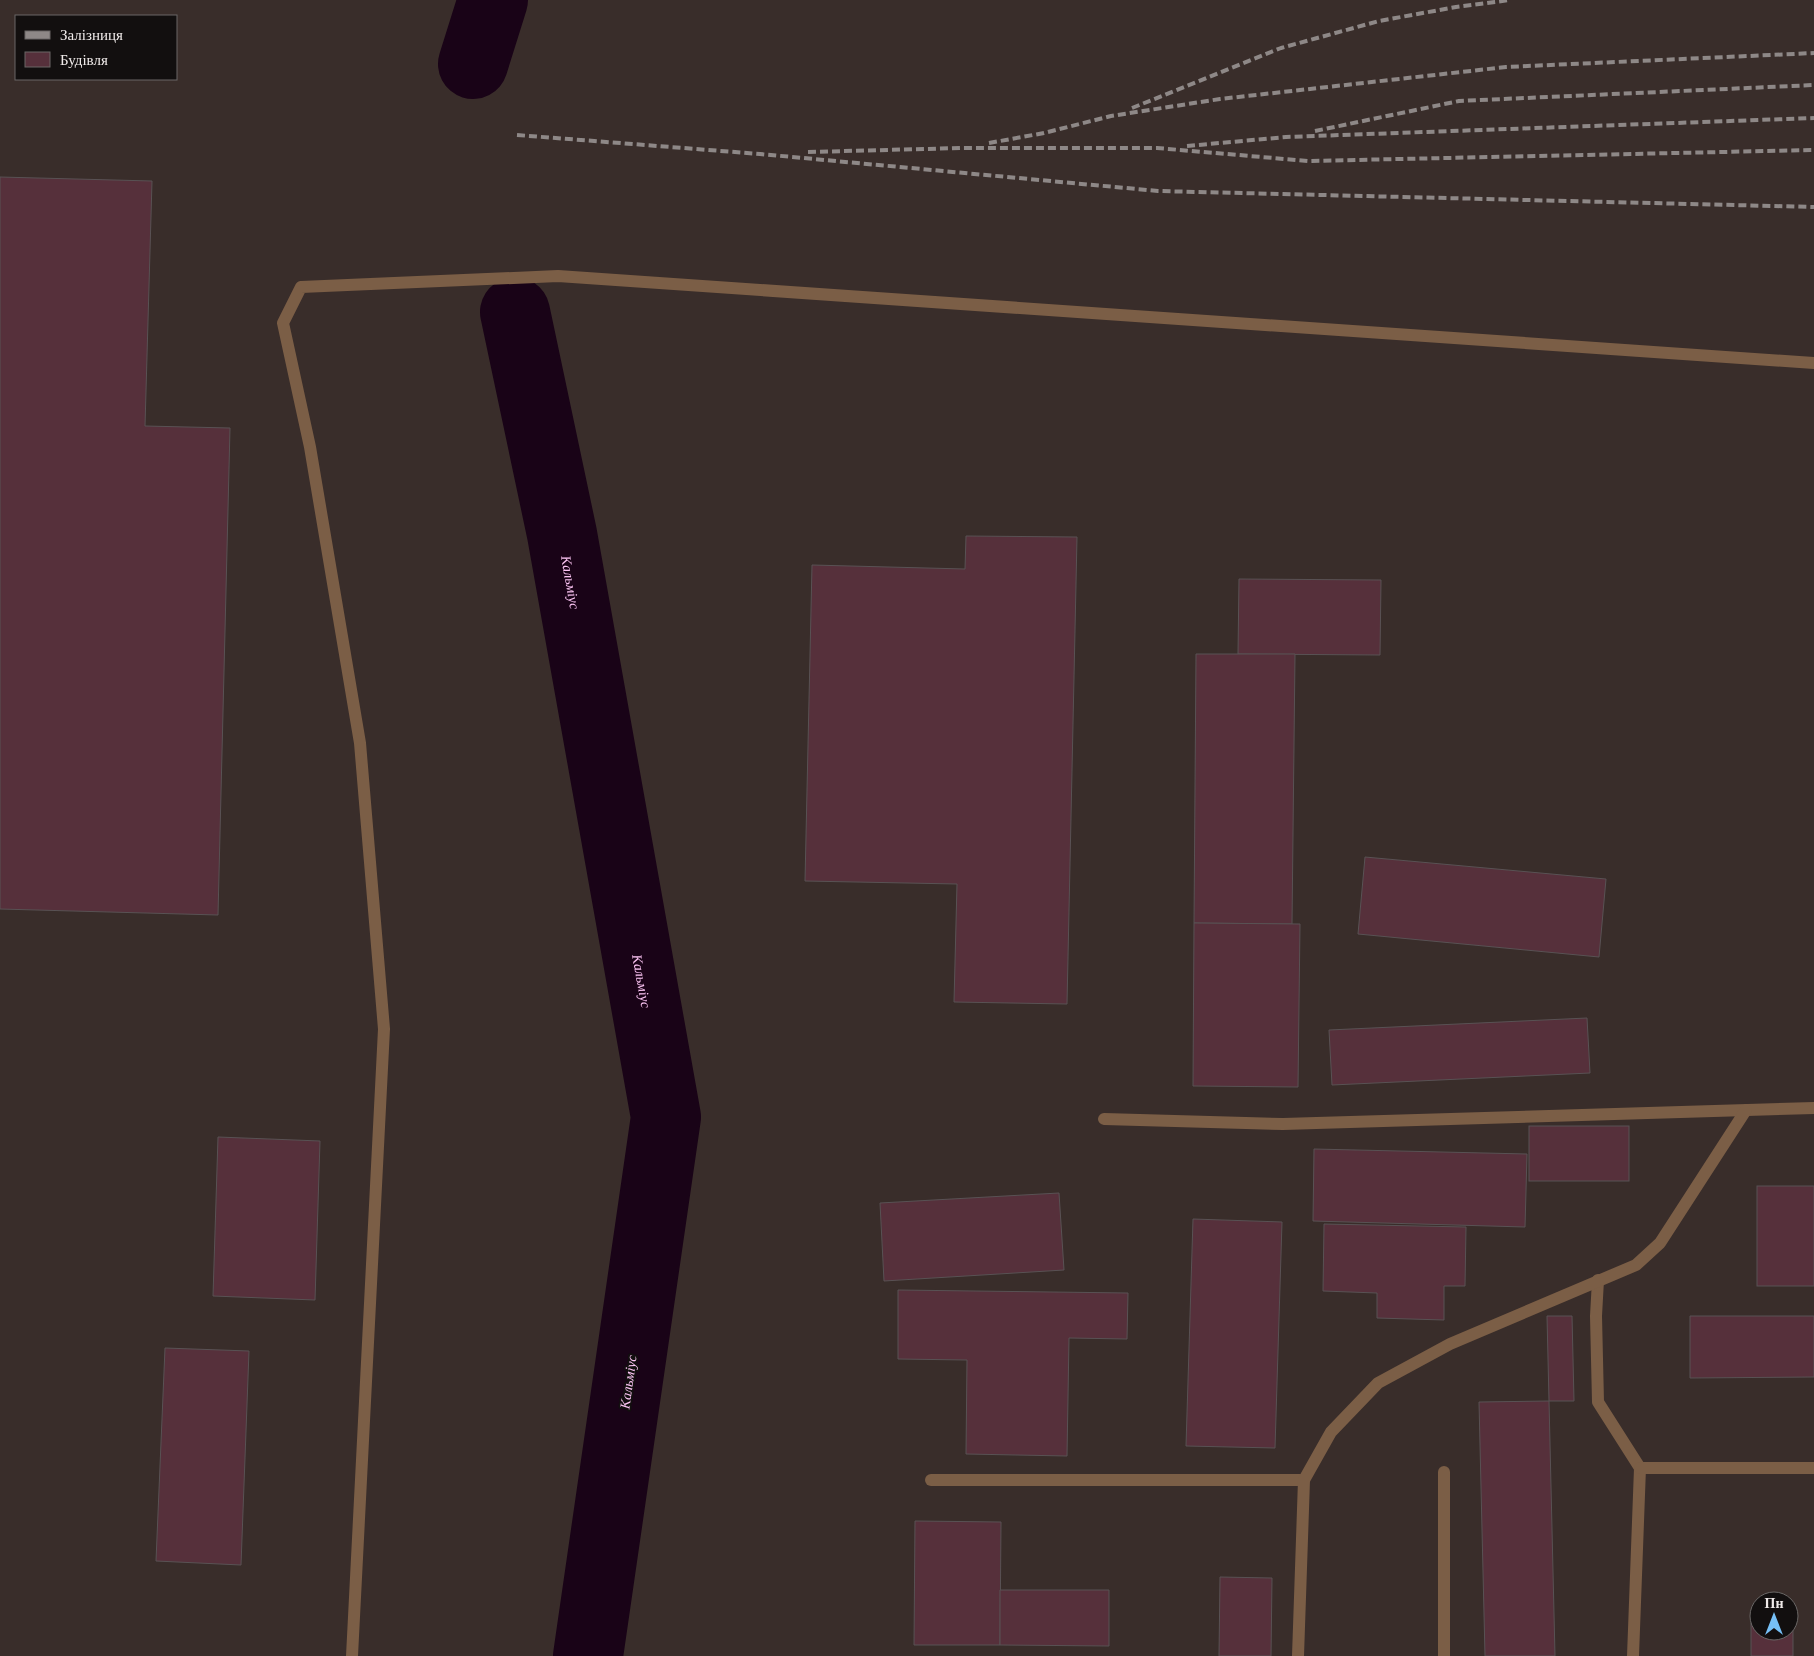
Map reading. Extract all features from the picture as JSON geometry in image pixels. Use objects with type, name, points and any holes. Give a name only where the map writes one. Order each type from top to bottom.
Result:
[{"type":"lane","points":[[352,1656],[384,1029],[360,743],[310,447],[283,323],[301,288],[558,276],[1814,364]]},
{"type":"lane","points":[[1104,1119],[1283,1124],[1814,1108]]},
{"type":"lane","points":[[1298,1656],[1304,1480],[1331,1432],[1378,1383],[1450,1344],[1636,1265],[1660,1243],[1746,1110]]},
{"type":"lane","points":[[1598,1280],[1596,1316],[1598,1402],[1640,1468],[1633,1656]]},
{"type":"lane","points":[[1640,1468],[1814,1468]]},
{"type":"lane","points":[[1444,1472],[1444,1656]]},
{"type":"lane","points":[[931,1480],[1304,1480]]},
{"type":"shaded area","points":[[0,0],[1814,0],[1814,1656],[0,1656]]},
{"type":"building","points":[[0,177],[152,181],[145,426],[230,428],[218,915],[0,909]]},
{"type":"building","points":[[966,536],[1077,537],[1067,1004],[954,1002],[957,884],[805,881],[812,565],[965,569]]},
{"type":"building","points":[[1239,579],[1381,580],[1380,655],[1238,654]]},
{"type":"building","points":[[1196,654],[1295,654],[1292,924],[1194,923]]},
{"type":"building","points":[[1365,857],[1606,879],[1599,957],[1358,934]]},
{"type":"building","points":[[1194,923],[1300,924],[1298,1087],[1193,1086]]},
{"type":"building","points":[[1587,1018],[1590,1073],[1332,1085],[1329,1030]]},
{"type":"building","points":[[1529,1126],[1629,1126],[1629,1181],[1529,1181]]},
{"type":"building","points":[[218,1137],[320,1141],[315,1300],[213,1296]]},
{"type":"building","points":[[1314,1149],[1527,1154],[1525,1227],[1313,1221]]},
{"type":"building","points":[[1757,1186],[1814,1186],[1814,1286],[1757,1286]]},
{"type":"building","points":[[1059,1193],[1064,1270],[884,1281],[880,1203]]},
{"type":"building","points":[[1193,1219],[1282,1222],[1275,1448],[1186,1446]]},
{"type":"building","points":[[1324,1224],[1466,1227],[1465,1286],[1444,1286],[1444,1320],[1377,1318],[1377,1293],[1323,1291]]},
{"type":"building","points":[[898,1290],[1128,1293],[1127,1339],[1069,1338],[1067,1456],[966,1454],[967,1360],[898,1359]]},
{"type":"building","points":[[1547,1316],[1572,1316],[1574,1401],[1549,1401]]},
{"type":"building","points":[[1690,1316],[1814,1316],[1814,1377],[1690,1378]]},
{"type":"building","points":[[165,1348],[249,1351],[241,1565],[156,1561]]},
{"type":"building","points":[[1549,1401],[1555,1656],[1485,1656],[1479,1402]]},
{"type":"building","points":[[915,1521],[1001,1522],[1000,1645],[914,1645]]},
{"type":"building","points":[[1220,1577],[1272,1578],[1271,1656],[1219,1656]]},
{"type":"building","points":[[1000,1590],[1109,1590],[1109,1646],[1000,1645]]},
{"type":"building","points":[[1751,1641],[1793,1641],[1793,1656],[1751,1656]]},
{"type":"waterway","name":"Кальміус","points":[[473,64],[493,0]]},
{"type":"waterway","name":"Кальміус","points":[[515,312],[562,534],[666,1117],[588,1656]]},
{"type":"railway","points":[[1132,108],[1281,48],[1379,21],[1456,7],[1510,0]]},
{"type":"railway","points":[[989,143],[1044,133],[1111,116],[1220,99],[1506,67],[1814,53]]},
{"type":"railway","points":[[1315,131],[1459,101],[1814,85]]},
{"type":"railway","points":[[1187,146],[1286,137],[1814,118]]},
{"type":"railway","points":[[517,135],[760,154],[1158,191],[1814,207]]},
{"type":"railway","points":[[808,152],[962,148],[1157,148],[1308,161],[1814,150]]}]
